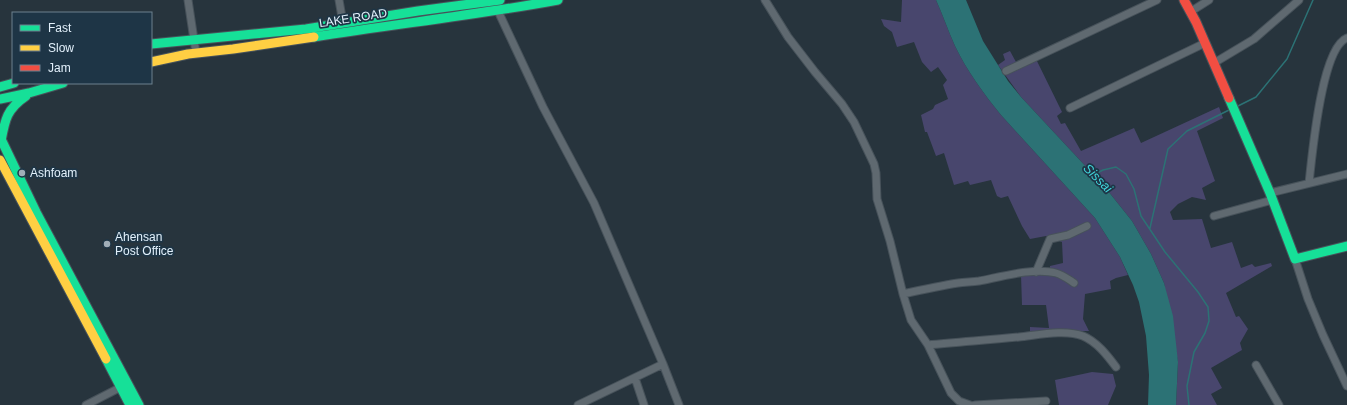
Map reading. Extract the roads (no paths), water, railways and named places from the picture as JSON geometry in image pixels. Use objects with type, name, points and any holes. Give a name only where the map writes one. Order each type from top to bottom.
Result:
[{"type":"main road","name":"LAKE ROAD","points":[[152,44],[306,29],[418,11],[500,0]]},
{"type":"main road","name":"LAKE ROAD","points":[[152,62],[196,53],[233,49],[418,20],[498,11],[558,0]]},
{"type":"main road","points":[[1184,0],[1206,44],[1271,196],[1295,259],[1347,246]]},
{"type":"main road","points":[[0,87],[12,84]]},
{"type":"main road","points":[[0,99],[29,93],[60,84]]},
{"type":"main road","points":[[29,93],[14,104],[10,109],[6,118],[1,139],[36,212],[125,384],[130,405]]},
{"type":"main road","points":[[0,160],[44,245],[125,384],[140,405]]},
{"type":"street","points":[[188,0],[196,53]]},
{"type":"street","points":[[339,0],[343,23]]},
{"type":"street","points":[[765,0],[788,37],[842,104],[854,122],[874,164],[876,173],[877,199],[911,320],[928,345],[951,393],[959,401],[970,405]]},
{"type":"street","points":[[1006,71],[1157,0]]},
{"type":"street","points":[[1190,12],[1209,0]]},
{"type":"street","points":[[1214,63],[1254,39],[1299,0]]},
{"type":"street","points":[[498,11],[543,107],[594,203],[680,405]]},
{"type":"street","points":[[1309,183],[1325,78],[1334,54],[1344,39],[1347,38]]},
{"type":"street","points":[[1070,108],[1206,44]]},
{"type":"street","points":[[1214,216],[1309,183],[1347,174]]},
{"type":"street","points":[[1036,272],[1050,239],[1068,235],[1087,226]]},
{"type":"street","points":[[1295,259],[1308,299],[1323,336],[1347,386]]},
{"type":"street","points":[[903,294],[999,276],[1036,272],[1055,273],[1074,283]]},
{"type":"street","points":[[928,345],[1050,334],[1075,334],[1090,340],[1100,348],[1116,367]]},
{"type":"street","points":[[578,405],[663,364]]},
{"type":"street","points":[[1256,365],[1279,405]]},
{"type":"street","points":[[635,378],[644,405]]},
{"type":"street","points":[[86,405],[125,384]]},
{"type":"street","points":[[975,405],[1046,401]]},
{"type":"waterway","points":[[1236,107],[1256,97],[1287,59],[1313,0]]},
{"type":"waterway","points":[[1150,228],[1168,149],[1187,131],[1231,109]]},
{"type":"waterway","name":"Sissai","points":[[1093,175],[1103,170],[1116,167],[1126,174],[1134,189],[1141,216],[1165,252],[1198,292],[1208,307],[1209,321],[1205,333],[1194,352],[1187,386],[1189,405]]},
{"type":"place","name":"Ashfoam","points":[[22,173]]},
{"type":"place","name":"Ahensan Post Office","points":[[107,244]]}]
